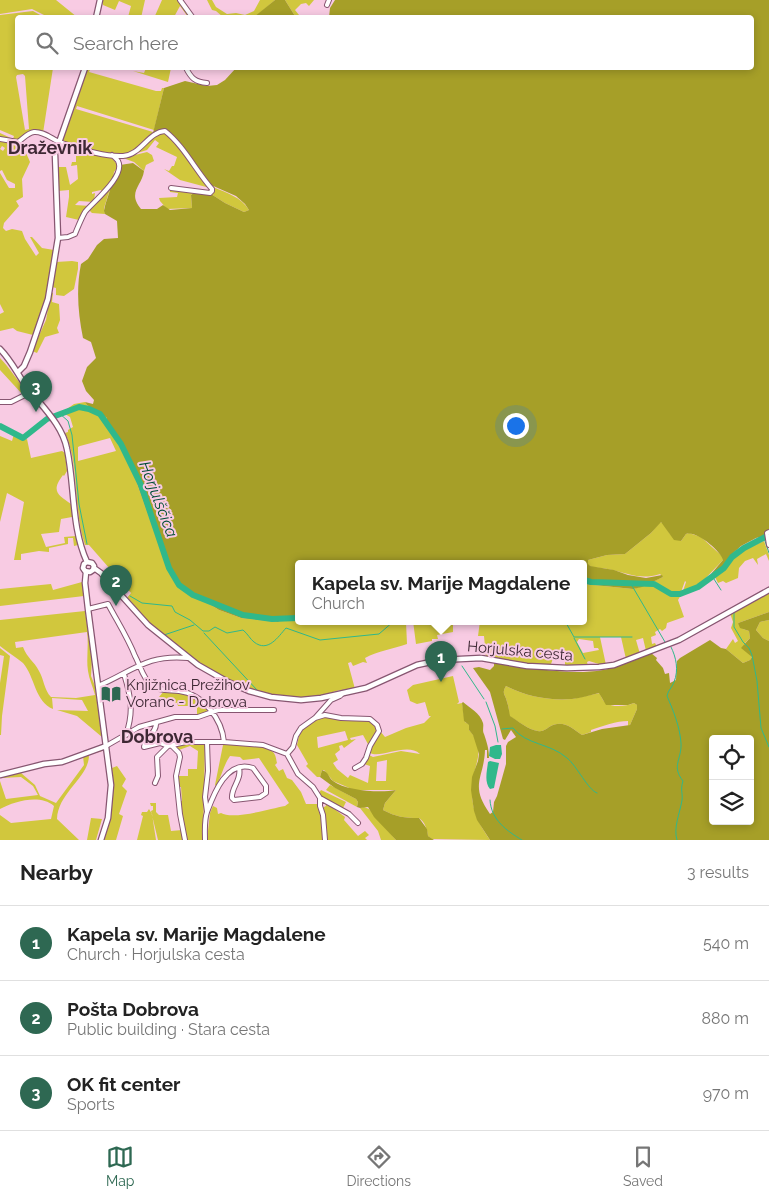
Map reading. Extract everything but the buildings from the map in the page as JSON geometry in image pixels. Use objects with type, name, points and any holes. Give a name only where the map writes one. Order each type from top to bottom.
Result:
[{"type":"street","points":[[97,15],[100,0]]},
{"type":"street","points":[[180,0],[191,15]]},
{"type":"street","points":[[18,372],[25,363],[44,312],[58,238],[55,160],[58,142],[84,70]]},
{"type":"street","points":[[187,70],[190,77],[207,83]]},
{"type":"street","points":[[0,139],[18,142],[26,135],[35,132],[45,134],[58,142],[90,152],[124,156],[130,154],[156,133],[165,131],[173,138],[212,191],[210,193],[171,188]]},
{"type":"street","points":[[58,238],[75,234],[85,213],[105,193],[113,181],[119,166],[118,161],[112,155]]},
{"type":"street","points":[[0,349],[61,431],[67,448],[78,533],[86,562],[83,566],[86,572],[85,583],[111,794],[108,818],[101,840]]},
{"type":"street","points":[[0,402],[11,402],[31,392]]},
{"type":"street","points":[[768,532],[768,542]]},
{"type":"street","points":[[86,562],[92,563],[94,568],[90,572],[86,572]]},
{"type":"street","name":"Horjulska cesta","points":[[94,568],[101,573],[148,625],[188,658],[228,682],[260,695],[301,700],[321,698],[371,686],[418,665],[440,660],[481,658],[527,666],[566,668],[599,668],[614,665],[673,643],[769,590]]},
{"type":"street","points":[[88,609],[108,604],[136,656],[138,665],[152,686],[163,690],[187,692],[201,701],[212,712],[220,725],[224,742]]},
{"type":"street","points":[[98,686],[138,665],[156,659],[188,658]]},
{"type":"street","points":[[124,674],[132,702],[126,735]]},
{"type":"street","points":[[287,754],[293,747],[298,732],[315,718],[328,703],[343,693]]},
{"type":"street","points":[[0,776],[44,764],[62,762],[106,746],[140,727],[175,717],[198,717],[212,712],[228,710],[274,710]]},
{"type":"street","points":[[315,718],[325,715],[341,718],[370,719],[378,725],[379,731],[370,746],[366,758],[362,764],[354,768]]},
{"type":"street","points":[[156,723],[155,730],[144,747],[160,743],[170,745],[186,742],[224,742],[263,745],[287,754],[298,774],[313,787],[320,798],[349,814],[358,823]]},
{"type":"street","points":[[205,840],[208,742]]},
{"type":"street","points":[[155,783],[158,776],[157,757],[170,745]]},
{"type":"street","points":[[170,745],[179,753],[180,757],[176,776],[185,840]]},
{"type":"street","points":[[207,812],[226,776],[239,768],[250,766],[253,768],[266,786],[266,793],[260,796],[234,800],[232,793],[240,776],[239,768]]},
{"type":"street","points":[[320,798],[325,840]]},
{"type":"shaded area","points":[[0,0],[56,0],[75,15],[44,15],[32,9],[0,14]]},
{"type":"shaded area","points":[[102,0],[145,0],[142,15],[129,15],[131,6],[119,1],[115,10],[103,5]]},
{"type":"shaded area","points":[[162,0],[179,0],[191,15],[187,15],[180,6],[175,15],[155,15]]},
{"type":"shaded area","points":[[207,0],[212,0],[216,7],[227,14],[245,15],[221,15],[212,10]]},
{"type":"shaded area","points":[[260,0],[275,0],[258,15],[245,15],[254,11]]},
{"type":"shaded area","points":[[275,0],[285,0],[294,15],[256,15]]},
{"type":"shaded area","points":[[285,0],[314,0],[309,6],[306,3],[301,4],[295,10],[299,15],[294,15]]},
{"type":"shaded area","points":[[335,0],[769,0],[769,538],[768,535],[756,538],[741,546],[731,555],[727,564],[711,574],[723,560],[718,552],[708,542],[696,535],[686,534],[681,541],[674,540],[661,522],[651,533],[625,554],[607,555],[588,560],[590,566],[614,570],[628,575],[646,578],[662,575],[663,577],[633,589],[587,584],[587,560],[295,560],[295,619],[278,622],[241,618],[219,610],[197,596],[185,592],[175,582],[164,559],[129,461],[110,428],[104,425],[107,418],[85,402],[93,404],[94,400],[86,391],[82,381],[87,367],[96,358],[91,342],[83,338],[78,301],[81,264],[88,259],[97,245],[104,239],[118,238],[117,221],[105,214],[104,211],[112,177],[120,165],[133,163],[144,171],[135,193],[135,198],[141,209],[157,209],[163,205],[170,210],[192,208],[191,195],[195,192],[211,194],[244,212],[249,210],[236,196],[211,185],[187,155],[163,130],[153,133],[164,88],[185,81],[207,86],[217,85],[234,70],[754,70],[754,15],[329,15],[330,8]]},
{"type":"shaded area","points":[[33,11],[40,15],[15,15],[15,70],[53,70],[43,133],[36,131],[18,141],[0,138],[0,133],[13,139],[14,136],[0,130],[0,15]],"holes":[[[23,74],[25,76],[29,129],[25,130],[16,77]]]},
{"type":"shaded area","points":[[87,70],[156,91],[161,91],[164,88],[154,130],[77,106],[76,109],[153,132],[134,151],[118,155],[94,152],[62,141],[74,110],[76,98]]},
{"type":"shaded area","points":[[145,70],[171,70],[168,82],[133,71],[144,73]]},
{"type":"shaded area","points":[[165,132],[210,188],[180,180],[164,169],[169,171],[174,166],[177,157],[156,147],[159,143],[155,140],[147,150],[131,155],[157,134]]},
{"type":"shaded area","points":[[0,140],[22,147],[30,162],[22,179],[23,197],[16,201],[19,206],[4,223],[3,228],[6,231],[12,229],[22,231],[36,256],[39,253],[30,237],[42,248],[54,250],[46,301],[33,335],[17,331],[13,328],[0,331],[0,314],[4,312],[0,304],[0,173],[9,188],[15,188],[15,184],[7,180],[2,170],[0,171],[0,149]]},
{"type":"shaded area","points":[[85,151],[109,156],[116,162],[118,167],[114,172],[112,183],[102,192],[101,190],[92,192],[92,194],[95,193],[94,202],[79,201],[75,205],[90,206],[79,220],[66,217],[69,190],[58,191],[58,167],[66,167],[70,185],[78,179],[77,165],[71,166],[72,162],[76,162],[76,156],[85,156]]},
{"type":"shaded area","points":[[147,152],[152,155],[154,161],[146,165],[144,171],[134,162],[123,158]]},
{"type":"shaded area","points":[[213,187],[238,199],[249,210],[244,212],[225,203],[211,194],[214,190]]},
{"type":"shaded area","points":[[110,189],[104,208],[105,214],[92,213],[89,210]]},
{"type":"shaded area","points":[[170,189],[195,192],[191,195],[192,208],[167,209],[159,198],[177,197],[178,193],[170,192]]},
{"type":"shaded area","points":[[56,262],[78,262],[74,289],[64,296],[56,295],[56,288],[52,287]]},
{"type":"shaded area","points":[[51,292],[53,293],[52,302],[59,304],[60,320],[57,328],[59,333],[45,337],[37,353],[32,351],[46,320]]},
{"type":"shaded area","points":[[0,358],[27,391],[23,395],[0,370]]},
{"type":"shaded area","points":[[85,402],[107,418],[108,421],[104,425],[110,428],[129,461],[164,559],[175,582],[185,592],[197,596],[219,610],[241,618],[278,622],[295,619],[295,625],[406,625],[407,644],[365,658],[367,663],[363,662],[353,666],[351,662],[348,663],[355,689],[338,690],[318,697],[280,696],[254,690],[230,681],[207,668],[185,653],[144,618],[126,599],[131,593],[89,545],[85,545],[79,518],[73,459],[65,433],[73,427],[70,417],[64,411],[74,404]],"holes":[[[110,438],[116,451],[78,461],[78,447]]]},
{"type":"shaded area","points":[[14,434],[23,440],[27,439],[31,458],[62,451],[65,453],[67,471],[59,481],[57,489],[60,495],[71,504],[73,514],[72,517],[61,519],[59,532],[41,534],[46,547],[65,543],[64,537],[76,536],[78,545],[74,546],[73,538],[68,538],[68,544],[49,548],[49,552],[39,551],[21,554],[21,560],[14,560],[24,502],[7,493],[0,522],[0,436],[12,441]]},
{"type":"shaded area","points":[[660,522],[663,523],[670,534],[681,541],[689,533],[701,537],[723,557],[723,560],[698,586],[683,591],[685,581],[681,592],[670,592],[654,581],[663,577],[660,574],[653,576],[630,575],[588,566],[588,560],[607,555],[625,554],[651,533]]},
{"type":"shaded area","points":[[764,541],[769,561],[766,554],[757,559],[758,565],[753,558],[745,561],[739,568],[738,578],[726,583],[723,581],[718,583],[714,575],[730,564],[738,553]]},
{"type":"shaded area","points":[[82,582],[84,596],[0,606],[0,589],[51,584],[53,590]]},
{"type":"shaded area","points":[[587,584],[633,589],[654,585],[670,595],[681,595],[678,600],[684,617],[667,623],[666,628],[662,631],[660,629],[655,632],[656,635],[651,637],[652,644],[655,643],[657,647],[646,651],[643,638],[636,640],[640,654],[626,659],[621,637],[600,637],[606,665],[589,661],[587,662],[588,666],[565,666],[565,660],[562,659],[561,652],[555,653],[551,664],[543,665],[486,657],[484,636],[478,636],[479,625],[587,625]],"holes":[[[579,639],[593,641],[594,648],[599,650],[583,653],[577,642]]]},
{"type":"shaded area","points":[[769,592],[769,612],[738,623],[743,629],[749,631],[750,638],[744,644],[752,657],[743,663],[726,649],[733,639],[735,643],[738,641],[731,628],[733,622],[730,613]]},
{"type":"shaded area","points":[[85,611],[92,658],[91,676],[95,686],[102,737],[77,716],[57,710],[88,711],[82,700],[52,698],[53,709],[42,701],[23,663],[0,646],[0,620]],"holes":[[[87,632],[88,671],[95,695],[76,698],[51,697],[41,674],[23,647],[16,648],[15,642]]]},
{"type":"shaded area","points":[[769,612],[769,620],[760,622],[756,630],[763,638],[769,641],[769,840],[490,840],[477,820],[474,811],[471,790],[472,777],[479,754],[473,735],[469,730],[469,725],[464,721],[462,703],[482,719],[489,758],[487,758],[487,750],[485,750],[479,788],[480,795],[490,814],[493,812],[494,802],[506,764],[506,746],[508,742],[516,737],[511,730],[505,740],[503,739],[490,692],[473,668],[479,667],[490,670],[494,663],[548,670],[590,672],[615,667],[651,653],[657,658],[656,660],[663,668],[665,674],[669,673],[670,683],[676,680],[677,661],[710,640],[721,648],[726,649],[743,663],[750,660],[752,657],[741,648],[750,638],[749,631],[740,628],[738,623]],"holes":[[[506,686],[529,695],[555,699],[575,699],[599,693],[606,705],[628,705],[634,703],[637,705],[637,709],[630,725],[602,729],[582,735],[562,724],[538,731],[527,727],[510,716],[504,693]]]},
{"type":"shaded area","points":[[769,620],[769,641],[763,638],[756,630],[760,622]]},
{"type":"shaded area","points":[[414,625],[453,625],[453,632],[437,635],[438,639],[432,639],[432,641],[416,644]]},
{"type":"shaded area","points":[[0,648],[10,656],[1,735],[0,683],[4,656],[0,655]]},
{"type":"shaded area","points":[[453,676],[459,702],[457,704],[462,703],[465,722],[470,725],[469,730],[475,737],[478,745],[478,759],[472,781],[473,804],[479,822],[490,840],[432,839],[428,836],[423,822],[419,818],[401,817],[383,810],[385,803],[396,790],[354,790],[333,781],[324,770],[322,770],[320,777],[317,777],[306,766],[308,764],[297,745],[299,736],[303,729],[323,716],[374,722],[378,729],[369,746],[363,735],[350,738],[351,740],[356,739],[344,748],[342,745],[339,746],[340,750],[335,754],[338,760],[333,763],[348,778],[350,775],[368,783],[370,766],[364,764],[369,755],[373,757],[401,751],[420,754],[408,750],[401,750],[381,754],[370,753],[371,746],[380,731],[385,737],[424,723],[431,716],[429,716],[425,702],[417,704],[410,701],[407,690],[413,685]],"holes":[[[345,731],[348,740],[318,748],[317,737]],[[387,760],[386,781],[376,781],[377,762]]]},
{"type":"shaded area","points":[[506,686],[529,695],[555,699],[572,699],[600,693],[603,700],[609,705],[620,706],[634,703],[637,705],[637,709],[628,726],[628,721],[619,722],[595,728],[591,732],[582,735],[562,724],[538,731],[527,727],[509,716],[504,693]]},
{"type":"shaded area","points":[[164,691],[188,695],[198,700],[208,709],[197,716],[197,706],[178,706],[177,703],[159,697]]},
{"type":"shaded area","points":[[183,743],[205,745],[203,840],[186,840],[180,801],[182,801],[181,787],[178,787],[177,776],[188,776],[188,769],[197,769],[198,751],[190,746],[179,750],[175,746]]},
{"type":"shaded area","points":[[223,745],[257,746],[273,752],[277,763],[275,765],[279,771],[283,769],[287,778],[292,780],[301,792],[306,804],[318,804],[322,814],[324,840],[207,840],[210,813],[213,806],[217,808],[218,814],[242,815],[285,806],[289,803],[259,758],[243,760],[240,757],[230,756],[216,786]]},
{"type":"shaded area","points":[[501,745],[502,754],[500,759],[489,756],[490,747]]},
{"type":"shaded area","points":[[99,749],[102,751],[89,755],[84,771],[62,801],[59,809],[57,819],[79,840],[0,840],[0,815],[11,823],[51,819],[54,806],[42,800],[27,800],[13,803],[0,809],[0,781],[6,799],[38,795],[33,786],[21,777],[0,778],[21,773],[35,785],[40,796],[56,803],[84,765],[83,756]]},
{"type":"shaded area","points":[[488,762],[499,763],[494,788],[490,789],[486,776]]},
{"type":"shaded area","points":[[117,766],[126,779],[122,786],[127,791],[119,814],[123,816],[116,840],[104,840],[112,804],[112,768]]},
{"type":"shaded area","points":[[322,770],[333,781],[346,787],[373,791],[396,790],[385,803],[383,810],[401,817],[419,818],[427,829],[428,836],[434,840],[396,840],[374,817],[368,807],[357,807],[358,802],[356,799],[335,788],[320,777]]},
{"type":"shaded area","points":[[330,785],[356,799],[358,802],[357,807],[326,790]]},
{"type":"shaded area","points":[[321,790],[346,802],[342,810],[322,798],[319,793]]},
{"type":"shaded area","points":[[325,802],[345,817],[344,820],[358,836],[365,831],[369,835],[365,838],[367,840],[326,840],[322,808],[326,806]]},
{"type":"shaded area","points":[[150,803],[156,803],[156,812],[159,815],[168,815],[171,831],[182,830],[184,840],[158,840],[151,811],[153,806]]},
{"type":"shaded area","points":[[360,808],[369,809],[396,840],[381,840],[378,831]]},
{"type":"shaded area","points":[[149,809],[152,814],[156,840],[137,840],[143,816],[141,815],[142,812],[147,812]]},
{"type":"shaded area","points":[[91,818],[102,819],[96,840],[87,840]]},
{"type":"waterway","name":"Horjulščica","points":[[0,426],[23,438],[47,419],[79,407],[100,414],[121,444],[141,485],[169,568],[179,585],[193,595],[243,615],[272,619],[295,618]]},
{"type":"waterway","points":[[59,413],[68,421],[72,435],[79,504],[87,544]]},
{"type":"waterway","name":"Horjulščica","points":[[587,581],[654,584],[671,594],[680,594],[698,587],[724,568],[732,557],[744,548],[769,535]]},
{"type":"waterway","points":[[764,538],[769,553]]},
{"type":"waterway","points":[[712,576],[721,590]]},
{"type":"waterway","points":[[631,584],[665,642]]},
{"type":"waterway","points":[[130,596],[142,603],[172,606],[175,612],[190,620],[203,631],[209,631],[215,627],[227,633],[243,630],[254,642],[264,646],[276,639],[286,628],[320,640],[379,634],[389,625]]},
{"type":"waterway","points":[[734,613],[734,627],[752,655],[757,681],[761,728],[769,747]]},
{"type":"waterway","points":[[164,635],[194,625]]},
{"type":"waterway","points":[[567,625],[574,637],[632,637]]},
{"type":"waterway","points":[[204,633],[257,690]]},
{"type":"waterway","points":[[574,638],[585,659]]},
{"type":"waterway","points":[[671,647],[677,668],[676,677],[667,696],[679,731],[681,749],[677,767],[683,781],[682,800],[676,825],[677,840]]},
{"type":"waterway","points":[[462,666],[484,699]]},
{"type":"waterway","points":[[486,702],[495,726],[498,742]]},
{"type":"waterway","points":[[502,729],[513,728],[525,738],[560,753],[571,762],[590,787],[597,793]]},
{"type":"waterway","points":[[490,800],[493,813],[497,819],[506,829],[522,840]]},
{"type":"place","name":"OK fit center","points":[[36,412]]},
{"type":"place","name":"Pošta Dobrova","points":[[116,606]]},
{"type":"place","name":"Kapela sv. Marije Magdalene","points":[[441,682]]},
{"type":"place","name":"Knjižnica Prežihov Voranc - Dobrova","points":[[111,694]]},
{"type":"district","name":"Draževnik","points":[[50,148]]},
{"type":"district","name":"Dobrova","points":[[157,737]]}]
